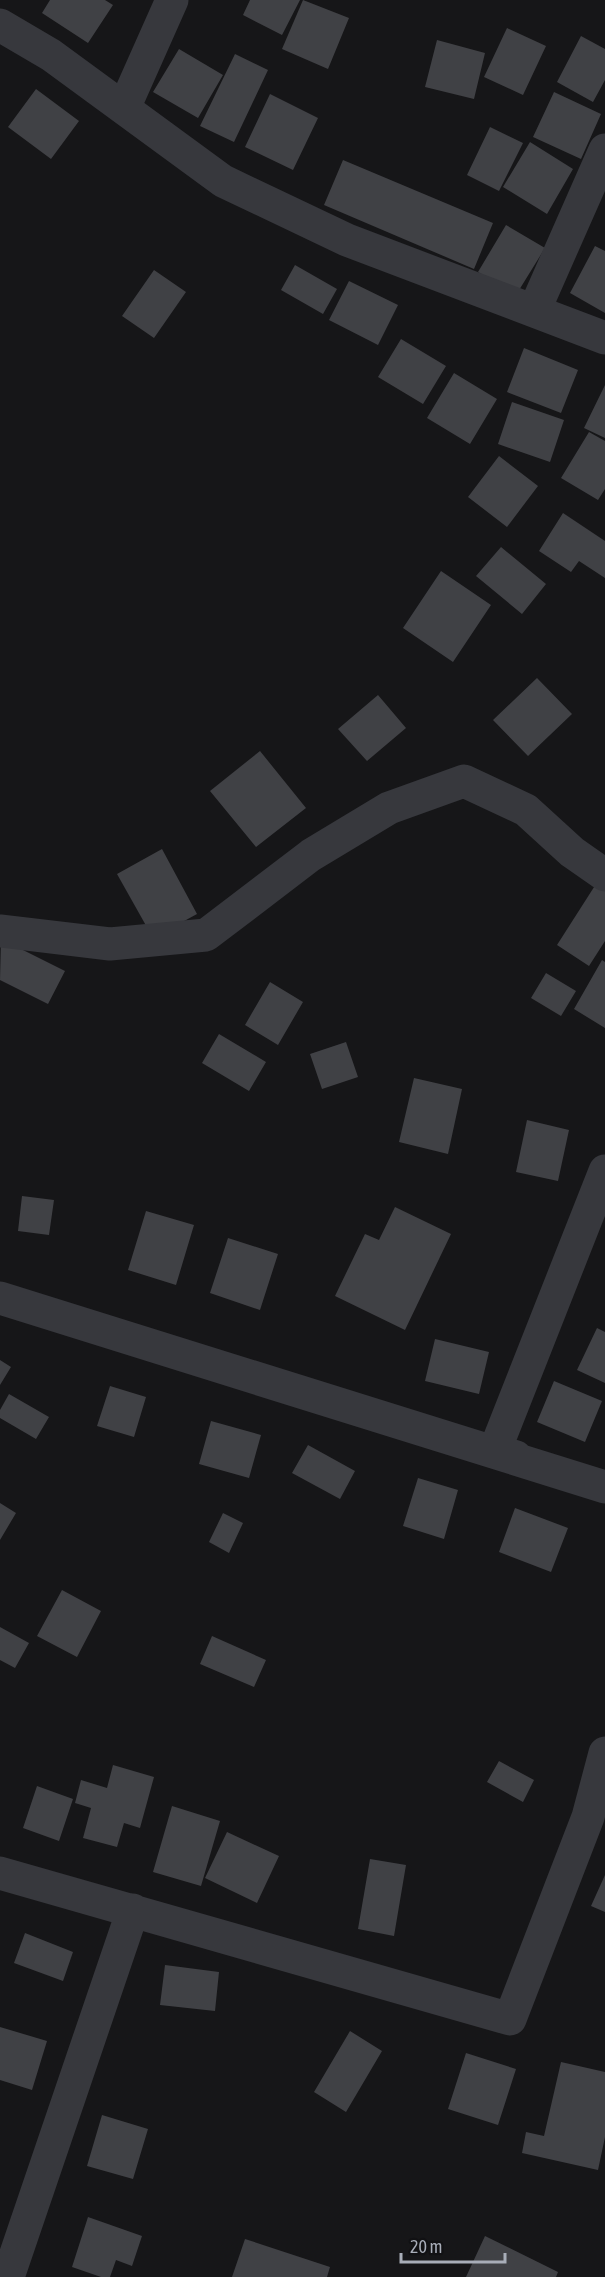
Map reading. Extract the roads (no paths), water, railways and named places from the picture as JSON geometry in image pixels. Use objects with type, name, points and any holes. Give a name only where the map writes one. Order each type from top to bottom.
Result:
[{"type":"street","points":[[124,108],[172,0]]},
{"type":"street","points":[[0,25],[51,55],[223,181],[347,240],[605,338]]},
{"type":"street","points":[[534,311],[605,150]]},
{"type":"street","points":[[0,932],[110,944],[206,935],[312,855],[389,808],[464,780],[526,810],[572,852],[605,875]]},
{"type":"street","points":[[526,1461],[495,1450],[605,1171]]},
{"type":"street","points":[[0,1298],[605,1487]]},
{"type":"street","points":[[0,1873],[510,2019],[597,1821],[605,1754]]},
{"type":"street","points":[[8,2277],[133,1910]]}]
